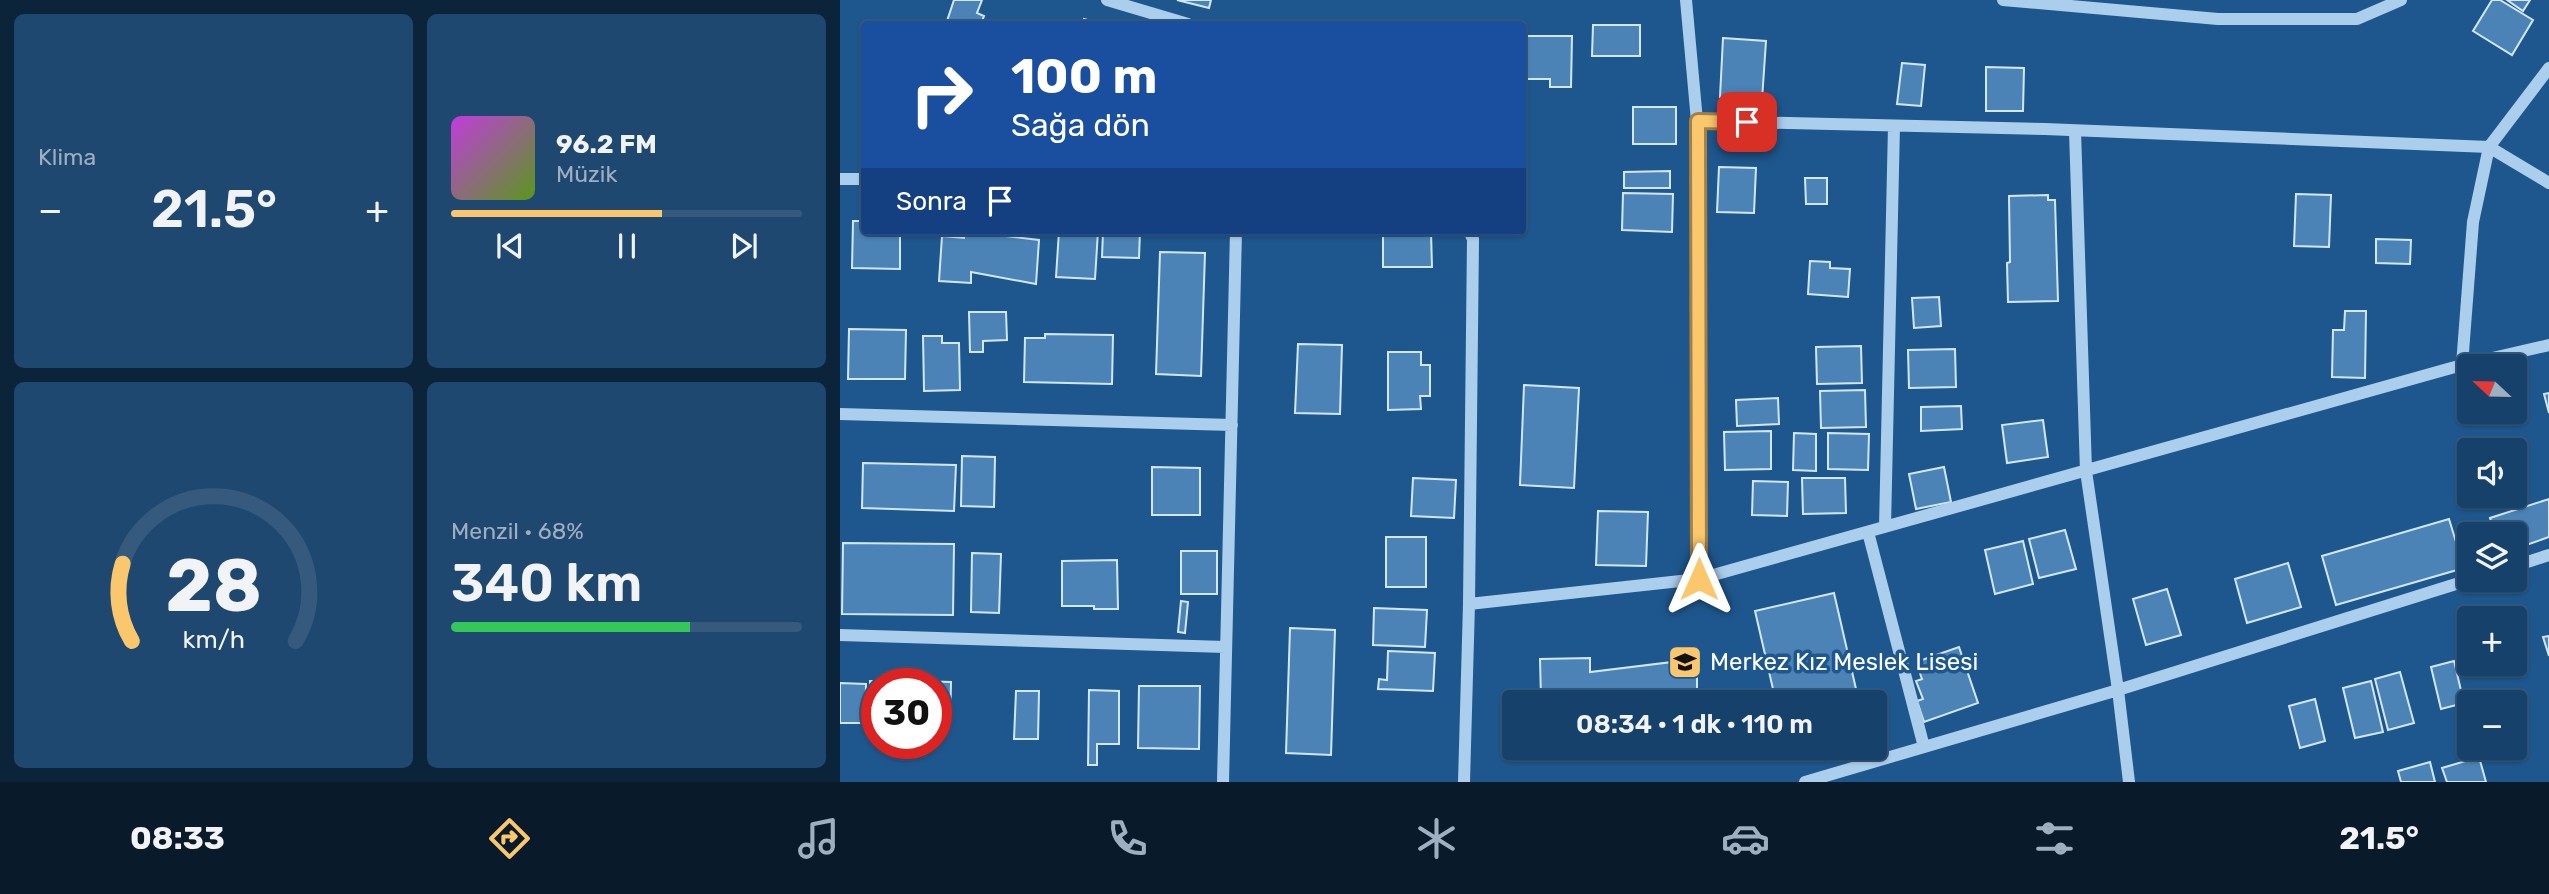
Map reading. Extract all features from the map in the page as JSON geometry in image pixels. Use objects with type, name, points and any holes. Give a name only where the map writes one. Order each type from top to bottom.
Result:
[{"type":"street","points":[[1107,0],[1178,21]]},
{"type":"street","points":[[1686,0],[1698,121],[1699,579]]},
{"type":"street","points":[[2003,0],[2218,19],[2357,19],[2401,0]]},
{"type":"street","points":[[2463,354],[2473,222],[2489,148],[2549,68]]},
{"type":"street","points":[[1698,121],[2075,131],[2489,148],[2549,183]]},
{"type":"street","points":[[1885,527],[1894,126]]},
{"type":"street","points":[[2075,131],[2086,471],[2129,782]]},
{"type":"street","points":[[840,179],[861,179]]},
{"type":"street","points":[[1223,782],[1236,235]]},
{"type":"street","points":[[1464,782],[1469,604],[1470,235]]},
{"type":"street","points":[[2510,354],[2549,345]]},
{"type":"street","points":[[1469,604],[1699,579],[2457,366]]},
{"type":"street","points":[[840,414],[1232,425]]},
{"type":"street","points":[[1868,532],[1924,747]]},
{"type":"street","points":[[2527,562],[2549,555]]},
{"type":"street","points":[[1805,782],[2118,690],[2457,584]]},
{"type":"street","points":[[840,635],[1225,647]]},
{"type":"building","points":[[954,0],[982,0],[977,13],[984,16],[982,21],[947,21]]},
{"type":"building","points":[[1177,0],[1211,0],[1209,8]]},
{"type":"building","points":[[2492,0],[2500,0],[2533,20],[2512,55],[2473,31]]},
{"type":"building","points":[[2507,0],[2530,0],[2523,11]]},
{"type":"building","points":[[1593,25],[1640,25],[1640,56],[1592,56]]},
{"type":"building","points":[[1526,36],[1572,36],[1571,87],[1550,87],[1550,79],[1526,79]]},
{"type":"building","points":[[1723,38],[1766,41],[1762,100],[1720,97]]},
{"type":"building","points":[[1902,63],[1925,65],[1921,106],[1897,104]]},
{"type":"building","points":[[1986,67],[2024,68],[2023,111],[1986,111]]},
{"type":"building","points":[[1633,107],[1676,107],[1676,144],[1633,144]]},
{"type":"building","points":[[1719,167],[1756,168],[1754,213],[1717,212]]},
{"type":"building","points":[[1670,171],[1670,188],[1624,188],[1624,172]]},
{"type":"building","points":[[1805,178],[1827,178],[1827,204],[1806,204]]},
{"type":"building","points":[[1623,193],[1673,194],[1672,232],[1622,230]]},
{"type":"building","points":[[2296,194],[2331,195],[2329,247],[2294,246]]},
{"type":"building","points":[[2048,195],[2048,200],[2055,200],[2058,301],[2008,302],[2009,196]]},
{"type":"building","points":[[853,221],[861,221],[861,235],[900,235],[900,269],[852,268]]},
{"type":"building","points":[[964,235],[997,235],[1039,240],[1036,284],[971,272],[971,283],[939,281],[942,236],[964,238]]},
{"type":"building","points":[[1059,235],[1098,235],[1095,279],[1056,277]]},
{"type":"building","points":[[1103,235],[1140,235],[1139,258],[1102,257]]},
{"type":"building","points":[[1383,235],[1431,235],[1432,267],[1383,267]]},
{"type":"building","points":[[2376,239],[2411,240],[2410,264],[2376,263]]},
{"type":"building","points":[[1160,252],[1205,253],[1201,376],[1156,374]]},
{"type":"building","points":[[1810,261],[1830,262],[1830,268],[1850,269],[1848,297],[1808,294]]},
{"type":"building","points":[[1939,297],[1941,326],[1914,328],[1912,298]]},
{"type":"building","points":[[2345,311],[2366,311],[2365,378],[2332,377],[2333,330],[2344,330]]},
{"type":"building","points":[[969,312],[1006,312],[1007,340],[983,341],[983,352],[970,352]]},
{"type":"building","points":[[849,329],[906,330],[905,379],[848,379]]},
{"type":"building","points":[[1045,334],[1113,335],[1112,384],[1024,382],[1025,338],[1045,338]]},
{"type":"building","points":[[923,336],[942,336],[942,343],[959,343],[960,390],[924,391]]},
{"type":"building","points":[[1298,344],[1342,345],[1340,414],[1295,413]]},
{"type":"building","points":[[1861,346],[1862,383],[1817,384],[1816,347]]},
{"type":"building","points":[[1955,349],[1956,387],[1909,388],[1908,350]]},
{"type":"building","points":[[1388,352],[1421,352],[1421,365],[1430,365],[1430,396],[1420,396],[1421,409],[1388,410]]},
{"type":"building","points":[[1524,385],[1579,388],[1574,488],[1520,485]]},
{"type":"building","points":[[1865,390],[1866,427],[1821,428],[1820,391]]},
{"type":"building","points":[[2549,393],[2549,413],[2544,394]]},
{"type":"building","points":[[1778,398],[1779,424],[1737,426],[1736,400]]},
{"type":"building","points":[[1961,406],[1962,429],[1921,431],[1921,407]]},
{"type":"building","points":[[2043,420],[2048,457],[2007,463],[2002,425]]},
{"type":"building","points":[[1771,431],[1771,469],[1725,470],[1724,432]]},
{"type":"building","points":[[1794,433],[1816,434],[1816,471],[1793,470]]},
{"type":"building","points":[[1828,433],[1869,434],[1868,470],[1828,469]]},
{"type":"building","points":[[962,456],[995,457],[994,507],[961,506]]},
{"type":"building","points":[[863,463],[956,465],[954,511],[862,508]]},
{"type":"building","points":[[1152,467],[1200,468],[1200,515],[1152,515]]},
{"type":"building","points":[[1944,467],[1951,502],[1916,509],[1909,474]]},
{"type":"building","points":[[1413,478],[1456,480],[1454,518],[1411,516]]},
{"type":"building","points":[[1802,478],[1845,478],[1846,513],[1803,514]]},
{"type":"building","points":[[1753,481],[1788,482],[1787,516],[1752,515]]},
{"type":"building","points":[[2549,499],[2549,537],[2527,545],[2527,522],[2491,522],[2490,518]]},
{"type":"building","points":[[1598,511],[1648,512],[1646,566],[1596,565]]},
{"type":"building","points":[[2449,519],[2457,545],[2457,570],[2336,605],[2322,556]]},
{"type":"building","points":[[2065,530],[2076,569],[2039,578],[2029,539]]},
{"type":"building","points":[[1386,537],[1426,537],[1426,587],[1386,587]]},
{"type":"building","points":[[2023,541],[2033,584],[1995,594],[1985,550]]},
{"type":"building","points":[[843,543],[954,544],[953,615],[842,614]]},
{"type":"building","points":[[1181,551],[1217,551],[1217,594],[1181,594]]},
{"type":"building","points":[[972,553],[1001,554],[999,613],[971,612]]},
{"type":"building","points":[[1117,560],[1118,609],[1062,606],[1062,561]]},
{"type":"building","points":[[2288,563],[2301,607],[2247,623],[2235,579]]},
{"type":"building","points":[[2167,589],[2181,635],[2146,645],[2133,599]]},
{"type":"building","points":[[1834,593],[1856,690],[1773,690],[1755,611]]},
{"type":"building","points":[[1181,601],[1188,602],[1185,633],[1178,632]]},
{"type":"building","points":[[1374,608],[1427,610],[1425,647],[1373,645]]},
{"type":"building","points":[[1290,628],[1335,630],[1331,755],[1286,753]]},
{"type":"building","points":[[2549,636],[2549,656],[2543,637]]},
{"type":"building","points":[[1959,647],[1978,703],[1924,722],[1917,701],[1923,699],[1916,681],[1922,679],[1916,662]]},
{"type":"building","points":[[1388,651],[1435,653],[1433,691],[1378,689],[1379,679],[1387,680]]},
{"type":"building","points":[[1590,658],[1590,672],[1697,659],[1697,690],[1541,690],[1540,659]]},
{"type":"building","points":[[2454,661],[2461,690],[2457,690],[2457,705],[2441,709],[2431,667]]},
{"type":"building","points":[[2400,672],[2414,723],[2388,730],[2375,679]]},
{"type":"building","points":[[2371,681],[2383,732],[2355,738],[2343,688]]},
{"type":"building","points":[[840,683],[861,684],[861,723],[840,723]]},
{"type":"building","points":[[1139,686],[1200,686],[1199,749],[1138,748]]},
{"type":"building","points":[[1089,690],[1119,691],[1119,744],[1097,744],[1097,765],[1088,765]]},
{"type":"building","points":[[1016,691],[1039,691],[1038,739],[1014,739]]},
{"type":"building","points":[[2315,699],[2325,741],[2300,748],[2289,706]]},
{"type":"building","points":[[2469,760],[2480,760],[2486,782],[2447,782],[2442,768]]},
{"type":"building","points":[[2430,762],[2435,782],[2401,782],[2398,771]]},
{"type":"place","name":"Merkez Kız Meslek Lisesi","points":[[1685,662]]},
{"type":"route","points":[[1699,579],[1698,121],[1747,122]]}]
